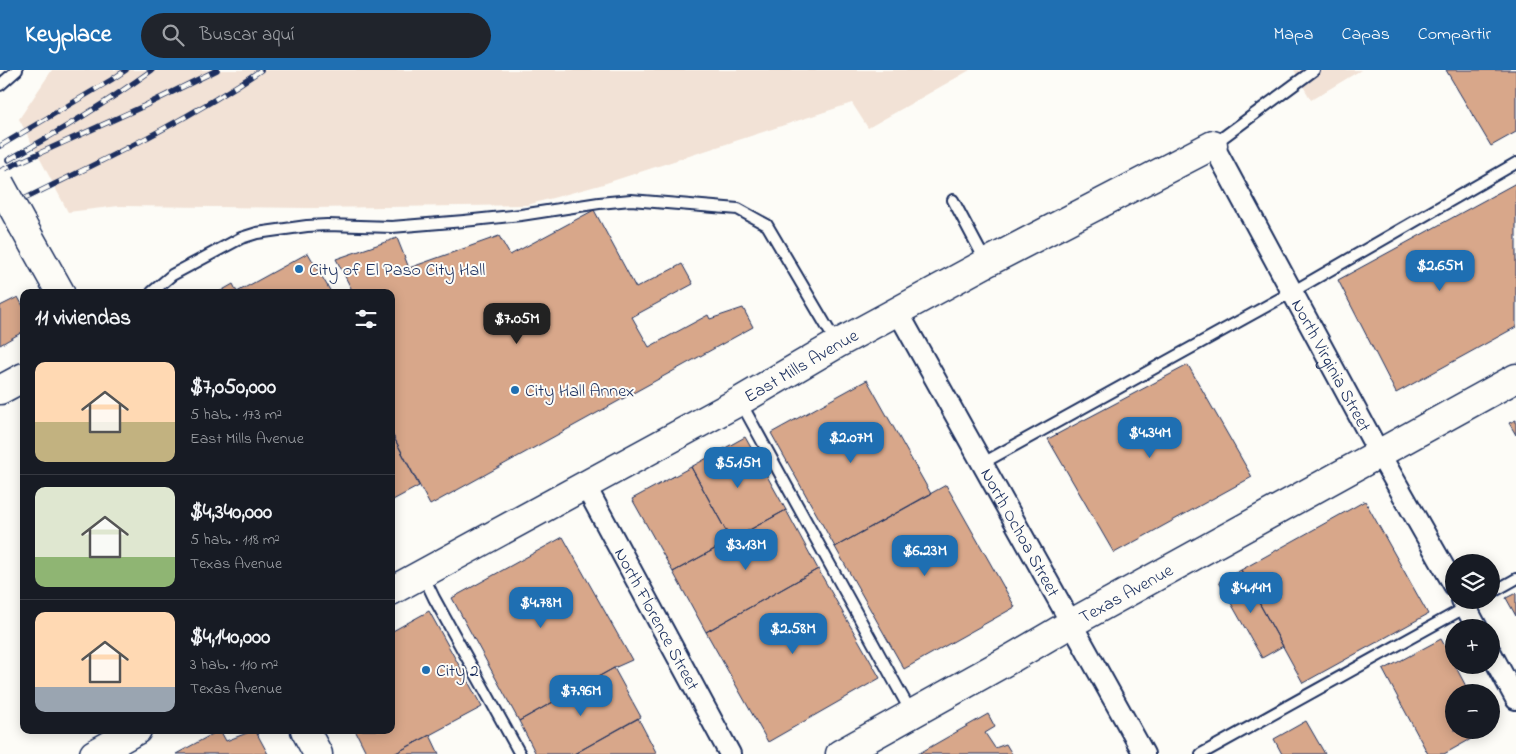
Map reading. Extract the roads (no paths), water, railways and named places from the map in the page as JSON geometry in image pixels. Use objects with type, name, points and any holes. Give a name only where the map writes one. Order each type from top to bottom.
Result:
[{"type":"street","name":"East Mills Avenue","points":[[395,589],[740,401],[837,344],[986,263],[1213,144]]},
{"type":"street","name":"North Virginia Street","points":[[1213,144],[1379,453],[1445,569]]},
{"type":"street","points":[[0,184],[58,289]]},
{"type":"street","name":"North Ochoa Street","points":[[898,312],[1144,754]]},
{"type":"street","name":"Texas Avenue","points":[[840,754],[1070,624],[1516,378]]},
{"type":"street","points":[[0,390],[20,379]]},
{"type":"street","name":"North Florence Street","points":[[585,485],[730,754]]},
{"type":"street","points":[[1500,670],[1516,699]]},
{"type":"street","points":[[94,754],[130,734]]},
{"type":"street","points":[[307,734],[318,754]]},
{"type":"lane","points":[[0,85],[17,70]]},
{"type":"lane","points":[[1213,144],[1314,70]]},
{"type":"lane","points":[[983,463],[1292,292],[1516,162]]},
{"type":"lane","points":[[156,289],[172,275],[241,238],[257,233],[327,225],[392,228],[521,215],[599,202],[631,200],[738,209],[767,225],[837,344]]},
{"type":"lane","points":[[953,200],[986,263]]},
{"type":"lane","points":[[740,401],[912,713]]},
{"type":"lane","points":[[422,574],[520,754]]},
{"type":"lane","points":[[1500,588],[1516,580]]},
{"type":"lane","points":[[1201,754],[1457,609]]},
{"type":"railway","points":[[0,146],[126,70]]},
{"type":"railway","points":[[8,160],[81,117],[152,70]]},
{"type":"railway","points":[[0,171],[144,106],[217,70]]},
{"type":"railway","points":[[0,211],[166,128],[261,70]]},
{"type":"place","name":"City of El Paso City Hall","points":[[299,269]]},
{"type":"place","name":"City Hall Annex","points":[[515,390]]},
{"type":"place","name":"City 2","points":[[426,670]]}]
